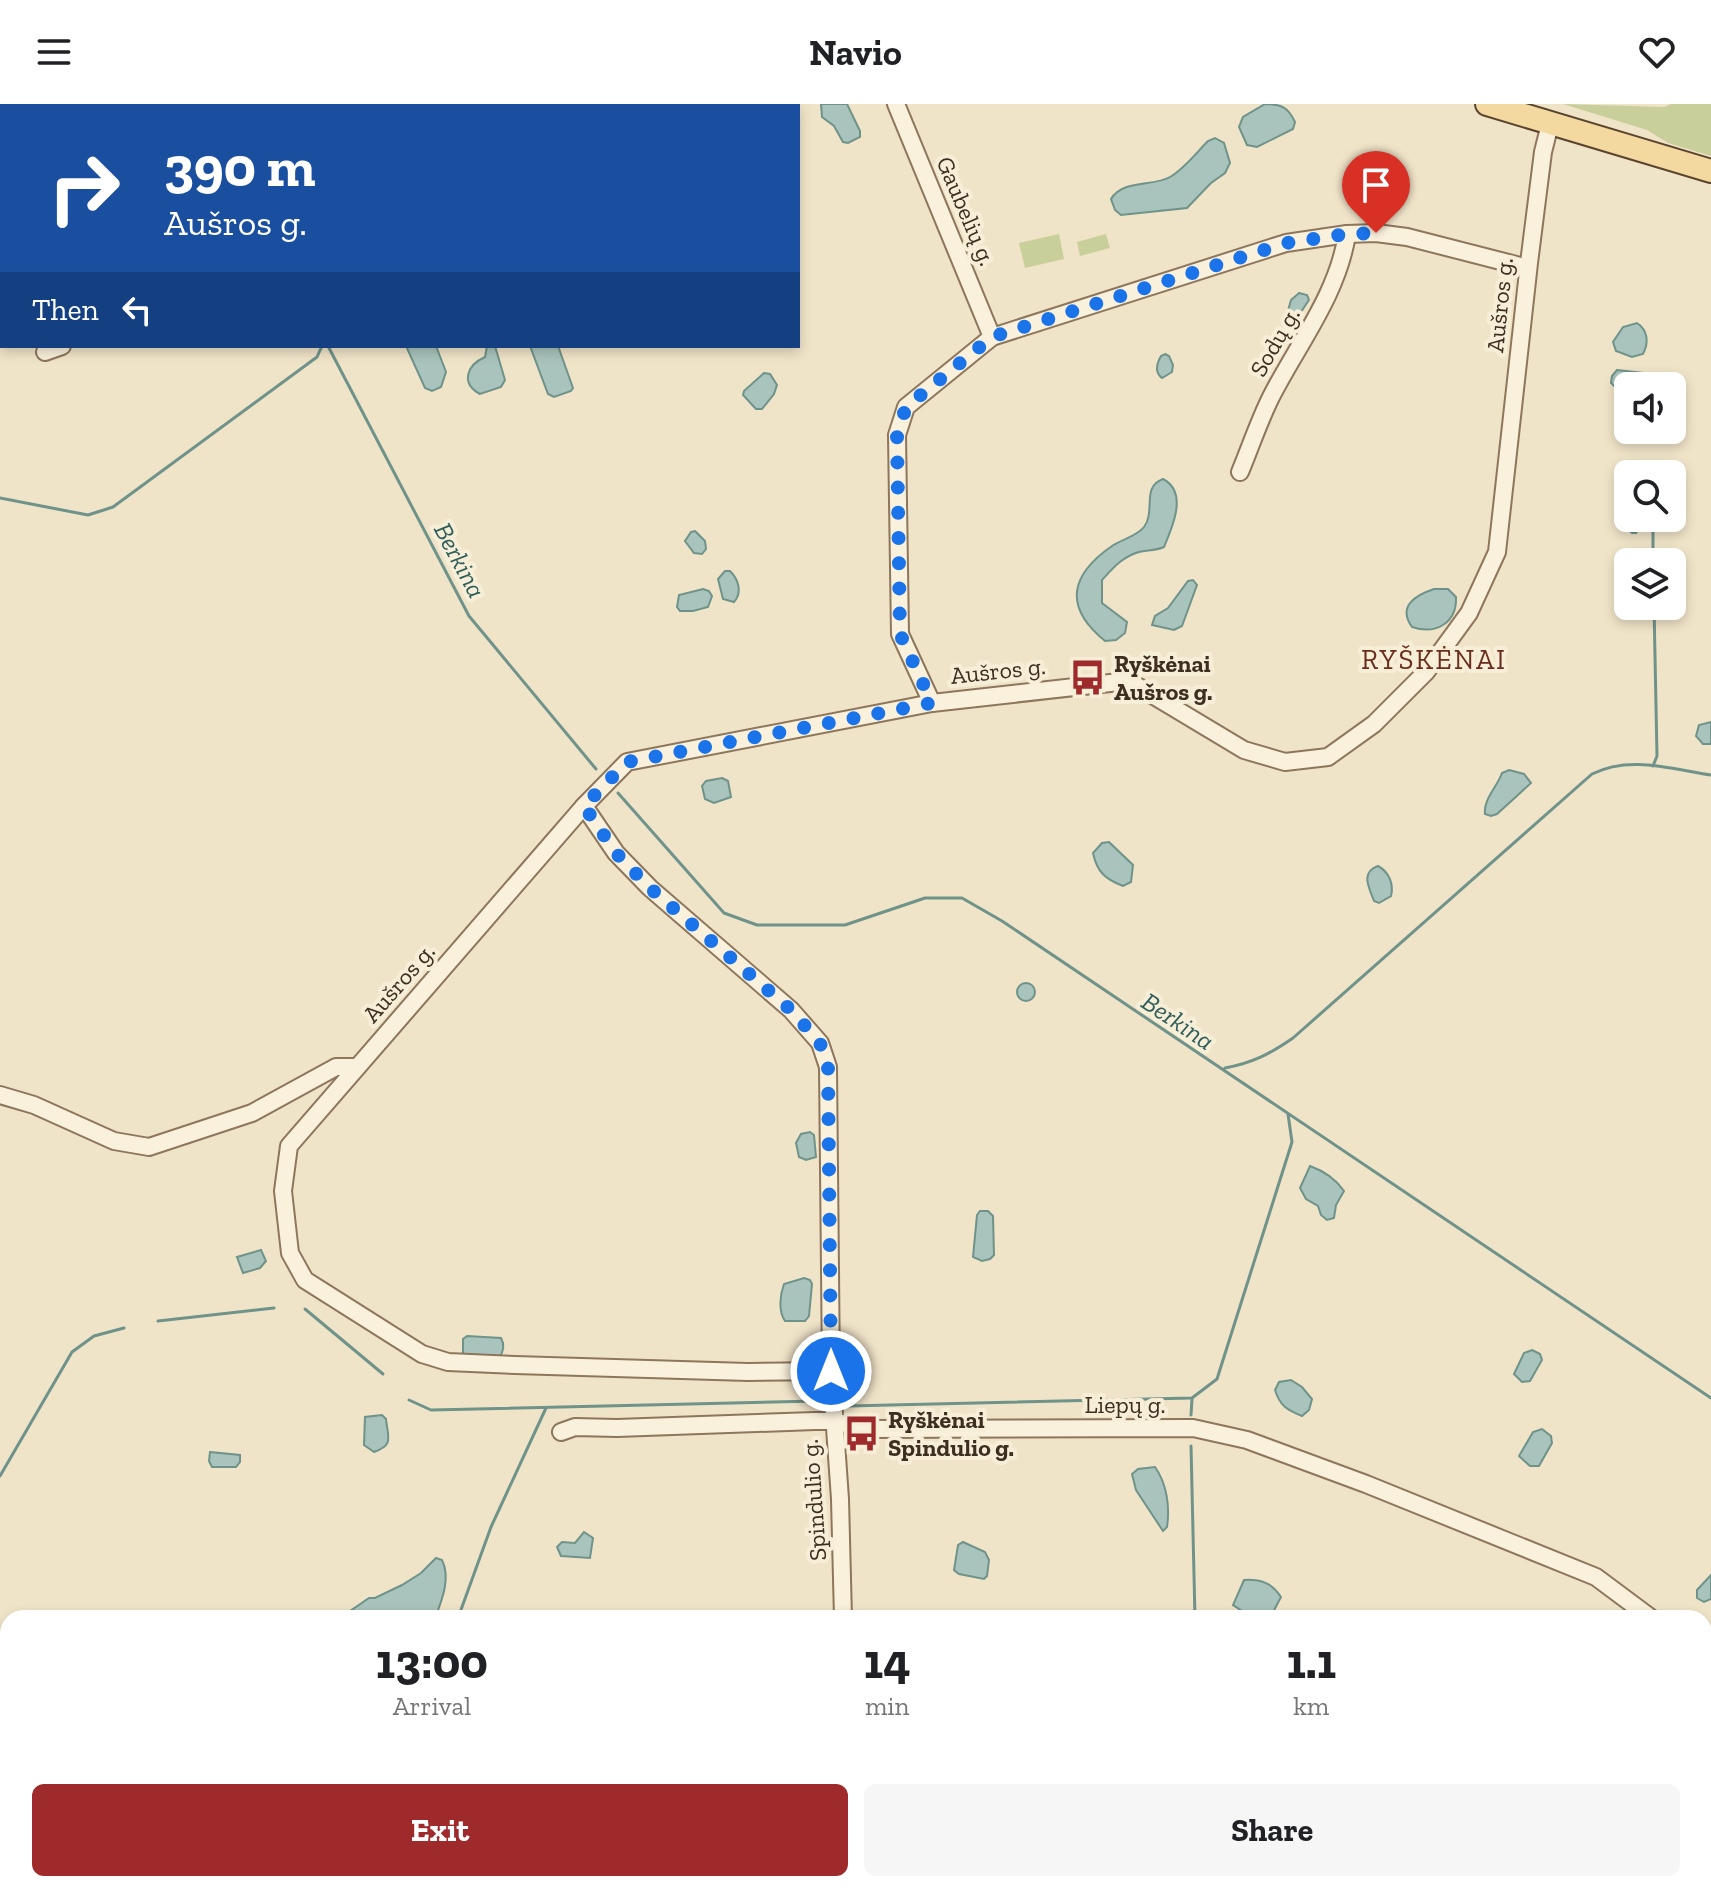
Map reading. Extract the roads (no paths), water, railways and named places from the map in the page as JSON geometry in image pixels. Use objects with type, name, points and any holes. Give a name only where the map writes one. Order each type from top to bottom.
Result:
[{"type":"main road","points":[[1487,104],[1546,116],[1711,171]]},
{"type":"street","name":"Gaubelių g.","points":[[896,104],[992,337]]},
{"type":"street","name":"Aušros g.","points":[[831,1371],[748,1372],[448,1362],[422,1354],[305,1280],[290,1253],[283,1191],[289,1146],[584,806],[627,762],[932,703],[1119,682],[1139,687],[1244,750],[1285,762],[1328,757],[1374,724],[1426,672],[1469,613],[1497,552],[1546,116]]},
{"type":"street","points":[[932,703],[900,634],[897,435],[906,407],[992,337],[1286,243],[1347,234],[1376,233],[1407,237],[1528,268]]},
{"type":"street","name":"Sodų g.","points":[[1240,472],[1271,398],[1320,312],[1345,248],[1347,234]]},
{"type":"street","points":[[45,352],[56,348]]},
{"type":"street","name":"Spindulio g.","points":[[584,806],[616,853],[650,888],[791,1010],[820,1043],[828,1067],[831,1371],[843,1610]]},
{"type":"street","points":[[0,1095],[34,1105],[114,1141],[149,1147],[252,1113],[336,1067],[357,1067]]},
{"type":"street","name":"Liepų g.","points":[[561,1432],[575,1427],[833,1421],[868,1429],[1193,1428],[1247,1440],[1366,1484],[1596,1577],[1640,1610]]},
{"type":"water","points":[[821,104],[847,104],[860,137],[843,142],[834,126],[822,117]]},
{"type":"water","points":[[1265,104],[1287,110],[1295,122],[1293,129],[1257,147],[1247,145],[1239,127],[1243,117]]},
{"type":"water","points":[[1215,138],[1224,143],[1230,163],[1225,173],[1187,208],[1121,215],[1115,210],[1111,199],[1116,193],[1130,186],[1170,177]]},
{"type":"water","points":[[1299,293],[1307,295],[1309,300],[1295,321],[1291,321],[1287,314],[1291,300]]},
{"type":"water","points":[[1637,323],[1646,337],[1643,354],[1632,357],[1616,351],[1613,342],[1623,327]]},
{"type":"water","points":[[407,348],[437,348],[446,372],[441,387],[432,391],[425,388]]},
{"type":"water","points":[[487,348],[496,348],[505,380],[501,387],[480,394],[470,385],[468,374],[485,357]]},
{"type":"water","points":[[531,348],[559,348],[573,388],[554,397],[548,394]]},
{"type":"water","points":[[1165,354],[1173,365],[1172,372],[1162,378],[1157,367]]},
{"type":"water","points":[[764,373],[770,374],[777,385],[762,409],[756,409],[743,395]]},
{"type":"water","points":[[1163,479],[1171,485],[1177,501],[1171,529],[1164,547],[1128,557],[1102,580],[1102,603],[1127,622],[1125,633],[1116,640],[1105,641],[1082,616],[1077,592],[1080,580],[1098,557],[1144,527],[1149,514],[1150,493],[1156,483]]},
{"type":"water","points":[[695,531],[705,541],[706,549],[702,554],[694,553],[685,541]]},
{"type":"water","points":[[725,571],[730,571],[738,586],[734,602],[723,599],[718,579]]},
{"type":"water","points":[[1193,580],[1197,585],[1182,626],[1174,630],[1152,625],[1155,616],[1168,608],[1188,581]]},
{"type":"water","points":[[703,589],[712,596],[708,607],[680,611],[677,607],[679,595]]},
{"type":"water","points":[[1434,589],[1448,589],[1456,597],[1453,614],[1437,628],[1412,627],[1408,620],[1408,607],[1415,598]]},
{"type":"water","points":[[1711,722],[1711,744],[1703,744],[1696,736],[1699,725]]},
{"type":"water","points":[[1509,770],[1524,774],[1531,783],[1497,814],[1485,814],[1488,799],[1502,773]]},
{"type":"water","points":[[722,778],[728,781],[731,797],[714,803],[705,799],[702,786],[706,781]]},
{"type":"water","points":[[1109,842],[1133,865],[1131,882],[1123,886],[1103,874],[1095,860],[1093,853],[1102,843]]},
{"type":"water","points":[[1378,866],[1388,875],[1392,887],[1391,896],[1379,903],[1374,901],[1367,881],[1369,872]]},
{"type":"water","points":[[1026,983],[1035,992],[1026,1001],[1017,992]]},
{"type":"water","points":[[810,1132],[814,1135],[816,1157],[806,1160],[799,1157],[796,1143],[801,1134]]},
{"type":"water","points":[[1310,1166],[1329,1176],[1344,1191],[1336,1205],[1334,1218],[1327,1220],[1321,1215],[1318,1206],[1306,1199],[1300,1188]]},
{"type":"water","points":[[980,1211],[988,1211],[993,1216],[994,1255],[982,1261],[973,1257]]},
{"type":"water","points":[[261,1250],[266,1261],[260,1268],[243,1273],[237,1257]]},
{"type":"water","points":[[804,1278],[812,1284],[809,1316],[805,1321],[785,1321],[780,1303],[784,1284]]},
{"type":"water","points":[[467,1336],[501,1338],[501,1355],[499,1358],[468,1356],[463,1353],[463,1339]]},
{"type":"water","points":[[1532,1350],[1540,1354],[1542,1360],[1530,1381],[1522,1382],[1514,1374],[1524,1353]]},
{"type":"water","points":[[1291,1380],[1312,1399],[1309,1410],[1302,1416],[1285,1407],[1275,1390],[1279,1382]]},
{"type":"water","points":[[382,1415],[386,1419],[388,1440],[385,1447],[374,1452],[364,1445],[365,1417]]},
{"type":"water","points":[[1542,1429],[1551,1436],[1552,1443],[1539,1466],[1530,1466],[1519,1456],[1533,1432]]},
{"type":"water","points":[[210,1452],[240,1455],[240,1462],[236,1467],[212,1467]]},
{"type":"water","points":[[1155,1467],[1165,1488],[1168,1504],[1167,1527],[1163,1531],[1136,1490],[1132,1474],[1138,1469]]},
{"type":"water","points":[[584,1532],[593,1538],[590,1558],[561,1556],[557,1547],[562,1542],[575,1543]]},
{"type":"water","points":[[963,1542],[985,1552],[989,1560],[984,1579],[954,1570],[958,1545]]},
{"type":"water","points":[[436,1558],[442,1560],[446,1582],[438,1610],[352,1610],[369,1598],[375,1598],[421,1573]]},
{"type":"water","points":[[1711,1575],[1711,1599],[1704,1602],[1697,1598],[1697,1590]]},
{"type":"water","points":[[1244,1580],[1266,1583],[1281,1597],[1274,1610],[1241,1610],[1233,1605]]},
{"type":"waterway","points":[[0,498],[88,515],[113,507],[317,357],[321,348]]},
{"type":"waterway","name":"Berkina","points":[[329,348],[469,616],[596,769]]},
{"type":"waterway","points":[[1653,532],[1653,548]]},
{"type":"waterway","points":[[1653,766],[1657,756],[1654,620]]},
{"type":"waterway","points":[[1225,1068],[1260,1057],[1293,1038],[1592,774],[1606,768],[1635,764],[1711,775]]},
{"type":"waterway","name":"Berkina","points":[[618,793],[724,913],[757,925],[845,925],[925,898],[962,898],[1002,921],[1711,1398]]},
{"type":"waterway","points":[[848,1406],[1192,1398],[1217,1379],[1292,1142],[1288,1114]]},
{"type":"waterway","points":[[158,1321],[274,1308]]},
{"type":"waterway","points":[[305,1309],[383,1374]]},
{"type":"waterway","points":[[0,1476],[72,1352],[94,1336],[124,1328]]},
{"type":"waterway","points":[[1191,1415],[1192,1399]]},
{"type":"waterway","points":[[409,1400],[431,1410],[817,1401]]},
{"type":"waterway","points":[[461,1610],[491,1527],[546,1408]]},
{"type":"waterway","points":[[1191,1446],[1195,1610]]},
{"type":"place","name":"Ryškėnai Aušros g.","points":[[1088,678]]},
{"type":"place","name":"Ryškėnai Spindulio g.","points":[[862,1434]]},
{"type":"district","name":"RYŠKĖNAI","points":[[1434,659]]}]
